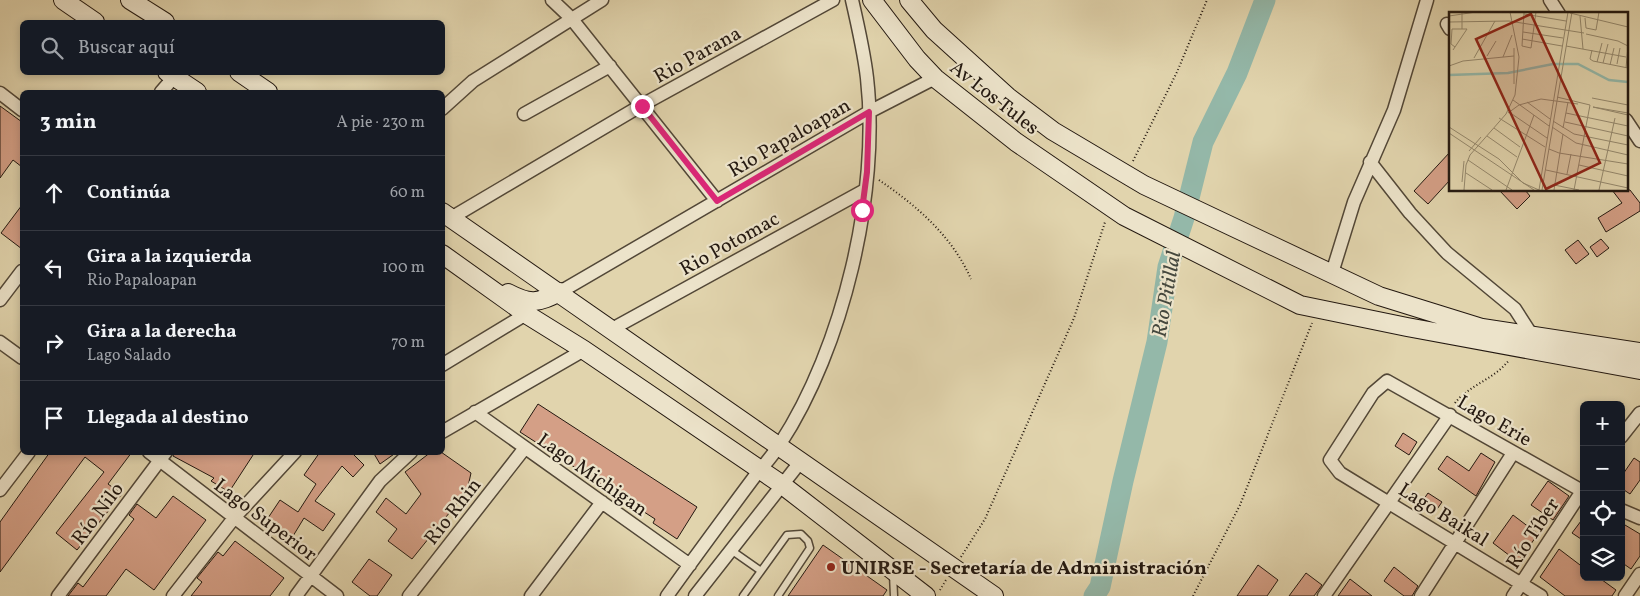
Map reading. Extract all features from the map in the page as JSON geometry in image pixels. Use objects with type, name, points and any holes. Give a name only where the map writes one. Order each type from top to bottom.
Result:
[{"type":"main road","points":[[63,0],[92,20]]},
{"type":"main road","points":[[130,0],[162,20]]},
{"type":"main road","name":"Av Los Tules","points":[[872,0],[917,59],[935,78],[1016,142],[1117,212],[1300,305],[1526,342]]},
{"type":"main road","name":"Av Los Tules","points":[[909,0],[934,30],[1008,97],[1053,131],[1125,176],[1379,296],[1526,342]]},
{"type":"main road","points":[[171,75],[195,90]]},
{"type":"main road","points":[[243,75],[265,90]]},
{"type":"main road","points":[[447,215],[780,445],[994,596]]},
{"type":"main road","points":[[445,256],[526,314],[584,350],[760,469],[893,573],[931,595]]},
{"type":"main road","points":[[458,265],[526,302],[539,302],[560,292]]},
{"type":"main road","points":[[1526,342],[1640,352]]},
{"type":"main road","points":[[1526,342],[1640,370]]},
{"type":"street","points":[[552,0],[571,18],[717,201]]},
{"type":"street","points":[[445,106],[474,80],[602,0]]},
{"type":"street","name":"Rio Parana","points":[[447,215],[833,0]]},
{"type":"street","points":[[667,596],[760,469],[780,445],[805,398],[833,335],[852,274],[867,172],[869,112],[867,78],[852,0]]},
{"type":"street","points":[[1324,270],[1394,110],[1427,0]]},
{"type":"street","points":[[1550,0],[1558,12]]},
{"type":"street","points":[[524,114],[610,66]]},
{"type":"street","points":[[162,90],[171,75]]},
{"type":"street","name":"Rio Papaloapan","points":[[560,292],[869,112],[935,78]]},
{"type":"street","points":[[0,94],[20,109]]},
{"type":"street","points":[[1628,123],[1640,141]]},
{"type":"street","points":[[1370,162],[1410,213],[1447,252],[1515,309],[1526,342]]},
{"type":"street","name":"Rio Potomac","points":[[612,329],[864,190]]},
{"type":"street","points":[[0,300],[20,274]]},
{"type":"street","points":[[445,363],[526,314]]},
{"type":"street","points":[[0,342],[20,357]]},
{"type":"street","points":[[445,430],[584,350]]},
{"type":"street","name":"Lago Erie","points":[[1330,460],[1373,394],[1388,381],[1513,453],[1580,488]]},
{"type":"street","name":"Lago Michigan","points":[[475,412],[524,449],[690,565]]},
{"type":"street","points":[[1625,432],[1640,413]]},
{"type":"street","points":[[1324,596],[1391,503],[1450,415]]},
{"type":"street","name":"Rio Rhin","points":[[409,596],[524,449]]},
{"type":"street","points":[[1420,596],[1456,545],[1513,453]]},
{"type":"street","points":[[0,490],[27,455]]},
{"type":"street","points":[[173,596],[234,518],[292,455]]},
{"type":"street","points":[[296,596],[380,481],[408,455]]},
{"type":"street","name":"Lago Superior","points":[[163,457],[234,518],[337,596]]},
{"type":"street","name":"Río Nilo","points":[[58,596],[163,457]]},
{"type":"street","name":"Lago Baikal","points":[[1330,460],[1340,473],[1541,596]]},
{"type":"street","points":[[695,596],[781,484],[801,461]]},
{"type":"street","name":"Río Tíber","points":[[1513,596],[1582,491]]},
{"type":"street","points":[[531,596],[602,502]]},
{"type":"street","points":[[1625,512],[1640,518]]},
{"type":"street","points":[[1625,596],[1640,574]]},
{"type":"lane","points":[[743,596],[787,535],[801,534],[808,541],[810,548],[778,596]]},
{"type":"lane","points":[[731,550],[761,571]]},
{"type":"lane","points":[[893,573],[894,596]]},
{"type":"path","points":[[1125,176],[1177,72],[1207,0]]},
{"type":"path","points":[[867,172],[917,207],[935,226],[964,264],[971,279]]},
{"type":"path","points":[[931,595],[959,573],[985,519],[1074,318],[1092,269],[1117,212]]},
{"type":"path","points":[[1193,596],[1240,505],[1318,309]]},
{"type":"path","points":[[1450,415],[1462,394],[1501,371],[1526,342]]},
{"type":"building","points":[[0,106],[20,121],[20,165],[13,160],[0,178]]},
{"type":"building","points":[[1449,153],[1449,181],[1428,204],[1414,191]]},
{"type":"building","points":[[1630,190],[1640,203],[1640,211],[1606,232],[1598,218],[1622,203],[1613,191]]},
{"type":"building","points":[[1500,191],[1526,191],[1530,196],[1517,209]]},
{"type":"building","points":[[20,208],[20,247],[1,233]]},
{"type":"building","points":[[1601,239],[1609,248],[1597,257],[1590,247]]},
{"type":"building","points":[[1578,240],[1589,254],[1576,264],[1565,250]]},
{"type":"building","points":[[538,404],[697,507],[677,539],[653,523],[655,519],[520,432]]},
{"type":"building","points":[[1403,433],[1417,442],[1409,455],[1395,446]]},
{"type":"building","points":[[1481,453],[1495,462],[1476,496],[1438,469],[1447,456],[1469,471]]},
{"type":"building","points":[[48,455],[130,455],[108,484],[122,494],[77,550],[56,533],[104,472],[85,457],[0,572],[0,522]]},
{"type":"building","points":[[253,455],[229,492],[211,481],[214,478],[173,456]]},
{"type":"building","points":[[318,455],[354,455],[364,465],[353,477],[342,466],[315,501],[335,514],[323,531],[304,518],[290,541],[264,524],[280,500],[298,512],[316,484],[304,475]]},
{"type":"building","points":[[375,455],[393,455],[380,464]]},
{"type":"building","points":[[427,455],[445,455],[471,473],[467,491],[412,559],[388,541],[397,529],[376,512],[386,498],[406,514],[421,494],[405,472]]},
{"type":"building","points":[[1634,458],[1640,462],[1640,480],[1630,494],[1625,491],[1625,471]]},
{"type":"building","points":[[1548,481],[1569,496],[1553,520],[1531,505]]},
{"type":"building","points":[[1428,493],[1442,502],[1433,515],[1419,506]]},
{"type":"building","points":[[173,496],[206,520],[154,590],[126,569],[106,596],[68,596],[78,583],[83,587],[134,519],[129,515],[137,504],[156,518]]},
{"type":"building","points":[[1513,515],[1538,534],[1518,562],[1493,543]]},
{"type":"building","points":[[1580,522],[1580,538],[1572,533]]},
{"type":"building","points":[[1625,525],[1640,534],[1640,556],[1631,569],[1625,565]]},
{"type":"building","points":[[235,541],[284,578],[270,596],[191,596],[202,582],[197,578],[218,552],[223,556]]},
{"type":"building","name":"UNIRSE - Secretaría de Administración","points":[[823,545],[887,590],[883,596],[788,596]]},
{"type":"building","points":[[1559,549],[1580,565],[1580,581],[1604,581],[1616,590],[1612,596],[1565,596],[1540,577]]},
{"type":"building","points":[[369,559],[392,575],[377,596],[370,596],[352,582]]},
{"type":"building","points":[[1258,565],[1278,580],[1267,596],[1237,596]]},
{"type":"building","points":[[1394,567],[1418,586],[1412,596],[1404,596],[1384,581]]},
{"type":"building","points":[[1306,573],[1322,585],[1314,596],[1289,596]]},
{"type":"building","points":[[1350,579],[1372,596],[1338,596]]},
{"type":"waterway","name":"Rio Pitillal","points":[[1094,596],[1100,587],[1123,481],[1157,342],[1168,267],[1184,218],[1203,142],[1237,73],[1265,0]]},
{"type":"place","name":"UNIRSE - Secretaría de Administración","points":[[831,567]]},
{"type":"route","points":[[642,106],[717,201],[869,112],[867,172],[862,210]]}]
